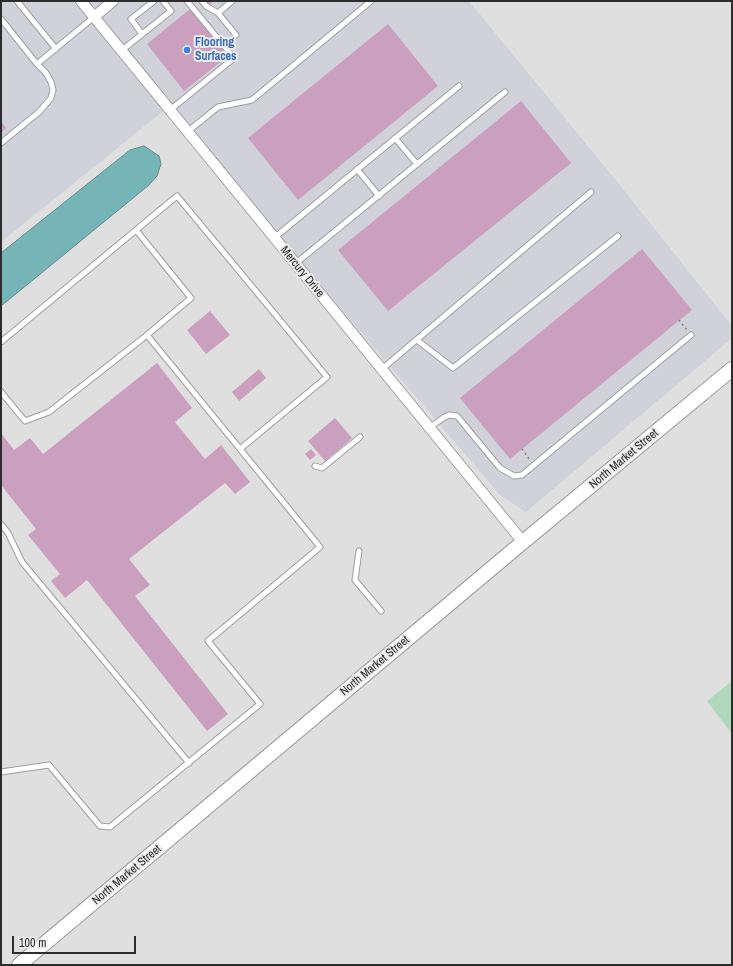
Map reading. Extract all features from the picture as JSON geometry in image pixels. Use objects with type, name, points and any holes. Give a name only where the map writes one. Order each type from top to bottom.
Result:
[{"type":"main road","name":"North Market Street","points":[[19,965],[523,542],[732,369]]},
{"type":"street","name":"Mercury Drive","points":[[81,1],[523,542]]},
{"type":"street","points":[[94,17],[113,1]]},
{"type":"lane","points":[[17,1],[56,49]]},
{"type":"lane","points":[[142,34],[131,19],[154,1]]},
{"type":"lane","points":[[121,50],[171,11],[163,1]]},
{"type":"lane","points":[[170,110],[234,58],[188,1]]},
{"type":"lane","points":[[202,1],[206,6],[218,13],[236,35]]},
{"type":"lane","points":[[218,13],[232,1]]},
{"type":"lane","points":[[187,132],[218,107],[252,100],[371,1]]},
{"type":"lane","points":[[38,64],[94,17]]},
{"type":"lane","points":[[1,19],[46,74],[51,82],[53,90],[51,98],[39,112],[1,143]]},
{"type":"lane","points":[[274,238],[459,86]]},
{"type":"lane","points":[[295,264],[505,92]]},
{"type":"lane","points":[[395,138],[417,164]]},
{"type":"lane","points":[[357,169],[379,196]]},
{"type":"lane","points":[[382,369],[591,192]]},
{"type":"lane","points":[[1,342],[178,196],[327,377],[240,449]]},
{"type":"lane","points":[[1,392],[25,421],[49,412],[147,335],[191,298],[136,230]]},
{"type":"lane","points":[[417,340],[453,368],[618,236]]},
{"type":"lane","points":[[1,772],[49,765],[100,826],[110,827],[260,704],[208,641],[320,547],[147,335]]},
{"type":"lane","points":[[429,428],[449,415],[457,416],[500,468],[514,476],[522,475],[691,335]]},
{"type":"lane","points":[[315,466],[322,468],[360,437]]},
{"type":"lane","points":[[1,524],[8,533],[22,562],[189,763]]},
{"type":"lane","points":[[358,551],[355,580],[381,610]]},
{"type":"path","points":[[680,320],[691,335]]},
{"type":"path","points":[[522,449],[534,464]]},
{"type":"shaded area","points":[[1,1],[469,1],[619,184],[732,326],[732,338],[526,512],[500,495],[316,280],[172,104],[1,242]]},
{"type":"green space","points":[[732,681],[732,734],[707,701]]},
{"type":"water","points":[[144,146],[159,156],[161,164],[157,176],[149,185],[1,306],[1,253],[130,150]]},
{"type":"building","points":[[206,1],[214,1],[209,5]]},
{"type":"building","name":"Flooring Surfaces","points":[[190,9],[228,56],[184,91],[147,44]]},
{"type":"building","points":[[388,24],[438,86],[298,200],[248,138]]},
{"type":"building","points":[[521,101],[571,163],[388,311],[338,250]]},
{"type":"building","points":[[1,121],[6,128],[1,133]]},
{"type":"building","points":[[642,249],[692,310],[510,459],[460,398]]},
{"type":"building","points":[[210,311],[230,335],[206,354],[187,330]]},
{"type":"building","points":[[157,363],[192,408],[175,422],[205,459],[221,445],[250,482],[235,494],[225,483],[129,559],[150,585],[135,596],[228,714],[207,731],[87,580],[65,598],[51,581],[60,574],[28,535],[36,529],[1,485],[1,433],[14,450],[30,438],[43,454]]},
{"type":"building","points":[[259,369],[266,378],[239,401],[232,392]]},
{"type":"building","points":[[335,418],[352,438],[325,461],[308,441]]},
{"type":"building","points":[[311,449],[316,455],[310,460],[305,454]]},
{"type":"place","name":"Flooring Surfaces","points":[[187,50]]}]
